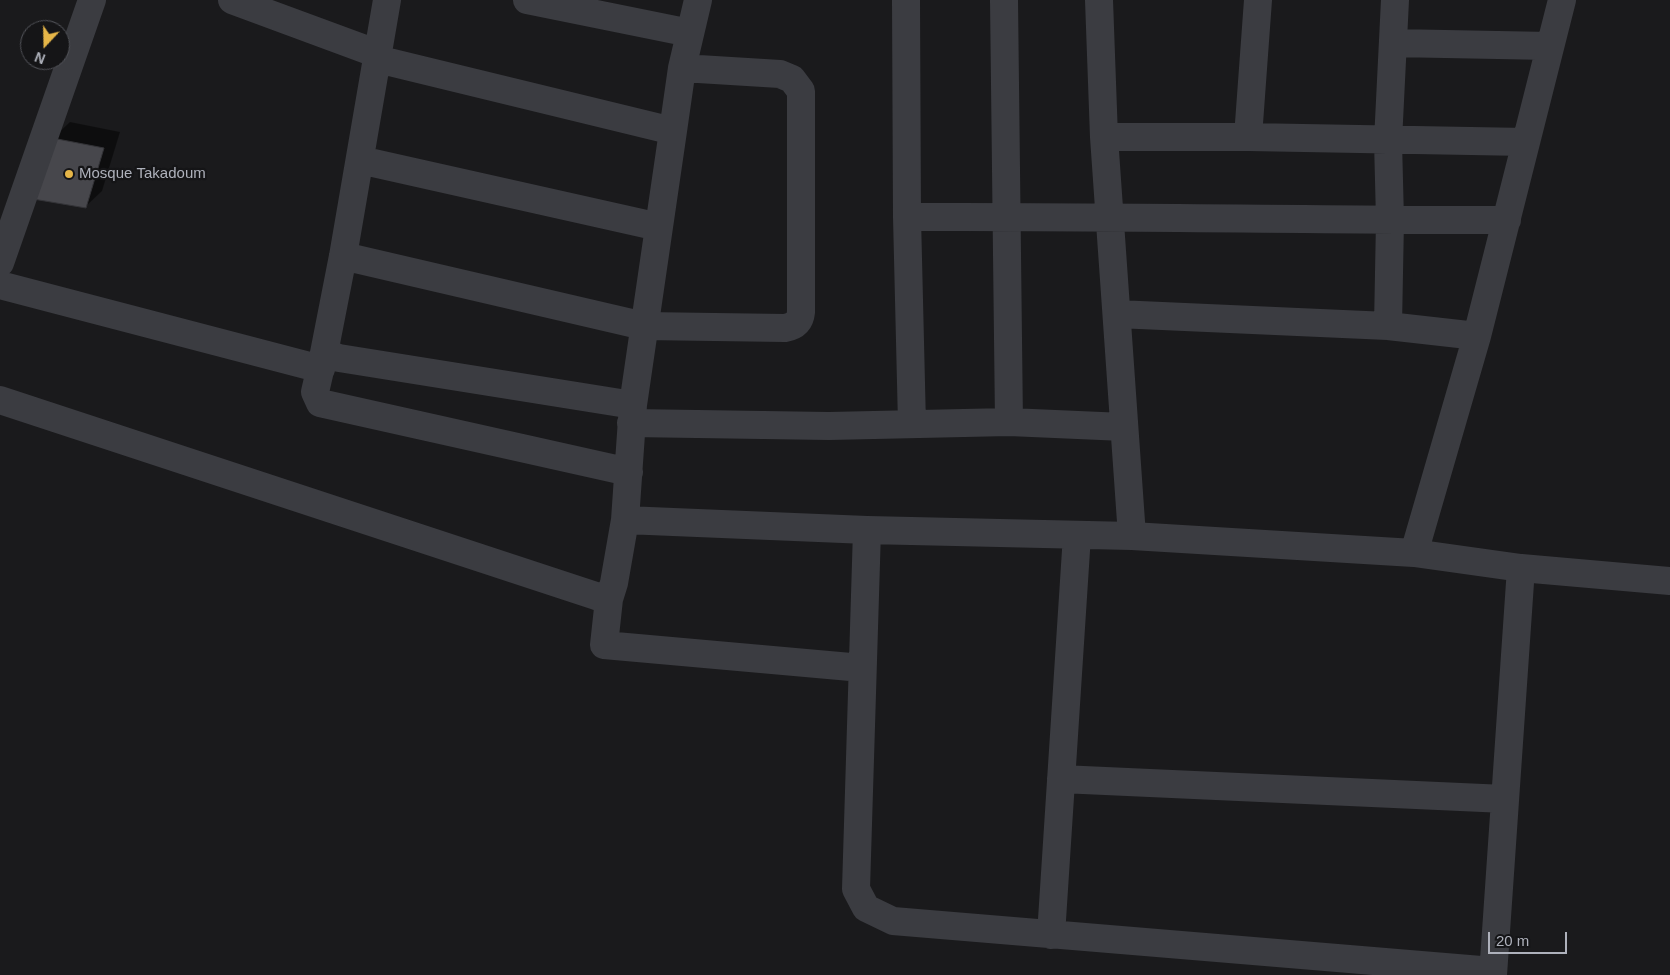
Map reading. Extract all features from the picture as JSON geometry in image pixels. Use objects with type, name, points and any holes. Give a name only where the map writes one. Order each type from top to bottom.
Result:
[{"type":"street","points":[[0,263],[92,0]]},
{"type":"street","points":[[232,0],[370,51],[377,59],[673,131]]},
{"type":"street","points":[[387,0],[343,256],[316,392],[320,403],[629,472]]},
{"type":"street","points":[[527,0],[690,32]]},
{"type":"street","points":[[698,0],[682,68],[644,326],[632,414],[625,520],[614,583],[609,599],[604,645],[862,668]]},
{"type":"street","points":[[906,0],[907,217],[912,424]]},
{"type":"street","points":[[1004,0],[1009,422]]},
{"type":"street","points":[[1099,0],[1104,137],[1132,536]]},
{"type":"street","points":[[1248,137],[1258,0]]},
{"type":"street","points":[[1388,326],[1390,220],[1388,141],[1395,0]]},
{"type":"street","points":[[1414,553],[1477,336],[1508,220],[1562,0]]},
{"type":"street","points":[[1393,44],[1550,46]]},
{"type":"street","points":[[343,256],[644,326],[785,328],[792,326],[798,322],[801,312],[801,91],[789,77],[780,74],[682,68]]},
{"type":"street","points":[[1104,137],[1248,137],[1526,142]]},
{"type":"street","points":[[360,160],[659,227]]},
{"type":"street","points":[[907,217],[1110,216],[1508,220]]},
{"type":"street","points":[[0,285],[323,361],[339,358],[632,414],[829,426],[1009,422],[1124,427]]},
{"type":"street","points":[[1116,314],[1388,326],[1477,336]]},
{"type":"street","points":[[0,400],[609,599]]},
{"type":"street","points":[[625,520],[867,530],[1132,536],[1414,553],[1521,568],[1670,581]]},
{"type":"street","points":[[867,530],[856,889],[866,908],[893,921],[1493,973],[1521,568]]},
{"type":"street","points":[[1051,935],[1077,535]]},
{"type":"street","points":[[1061,779],[1505,799]]},
{"type":"building","name":"Mosque Takadoum","points":[[52,138],[104,148],[86,208],[33,199]]},
{"type":"place","name":"Mosque Takadoum","points":[[69,174]]}]
